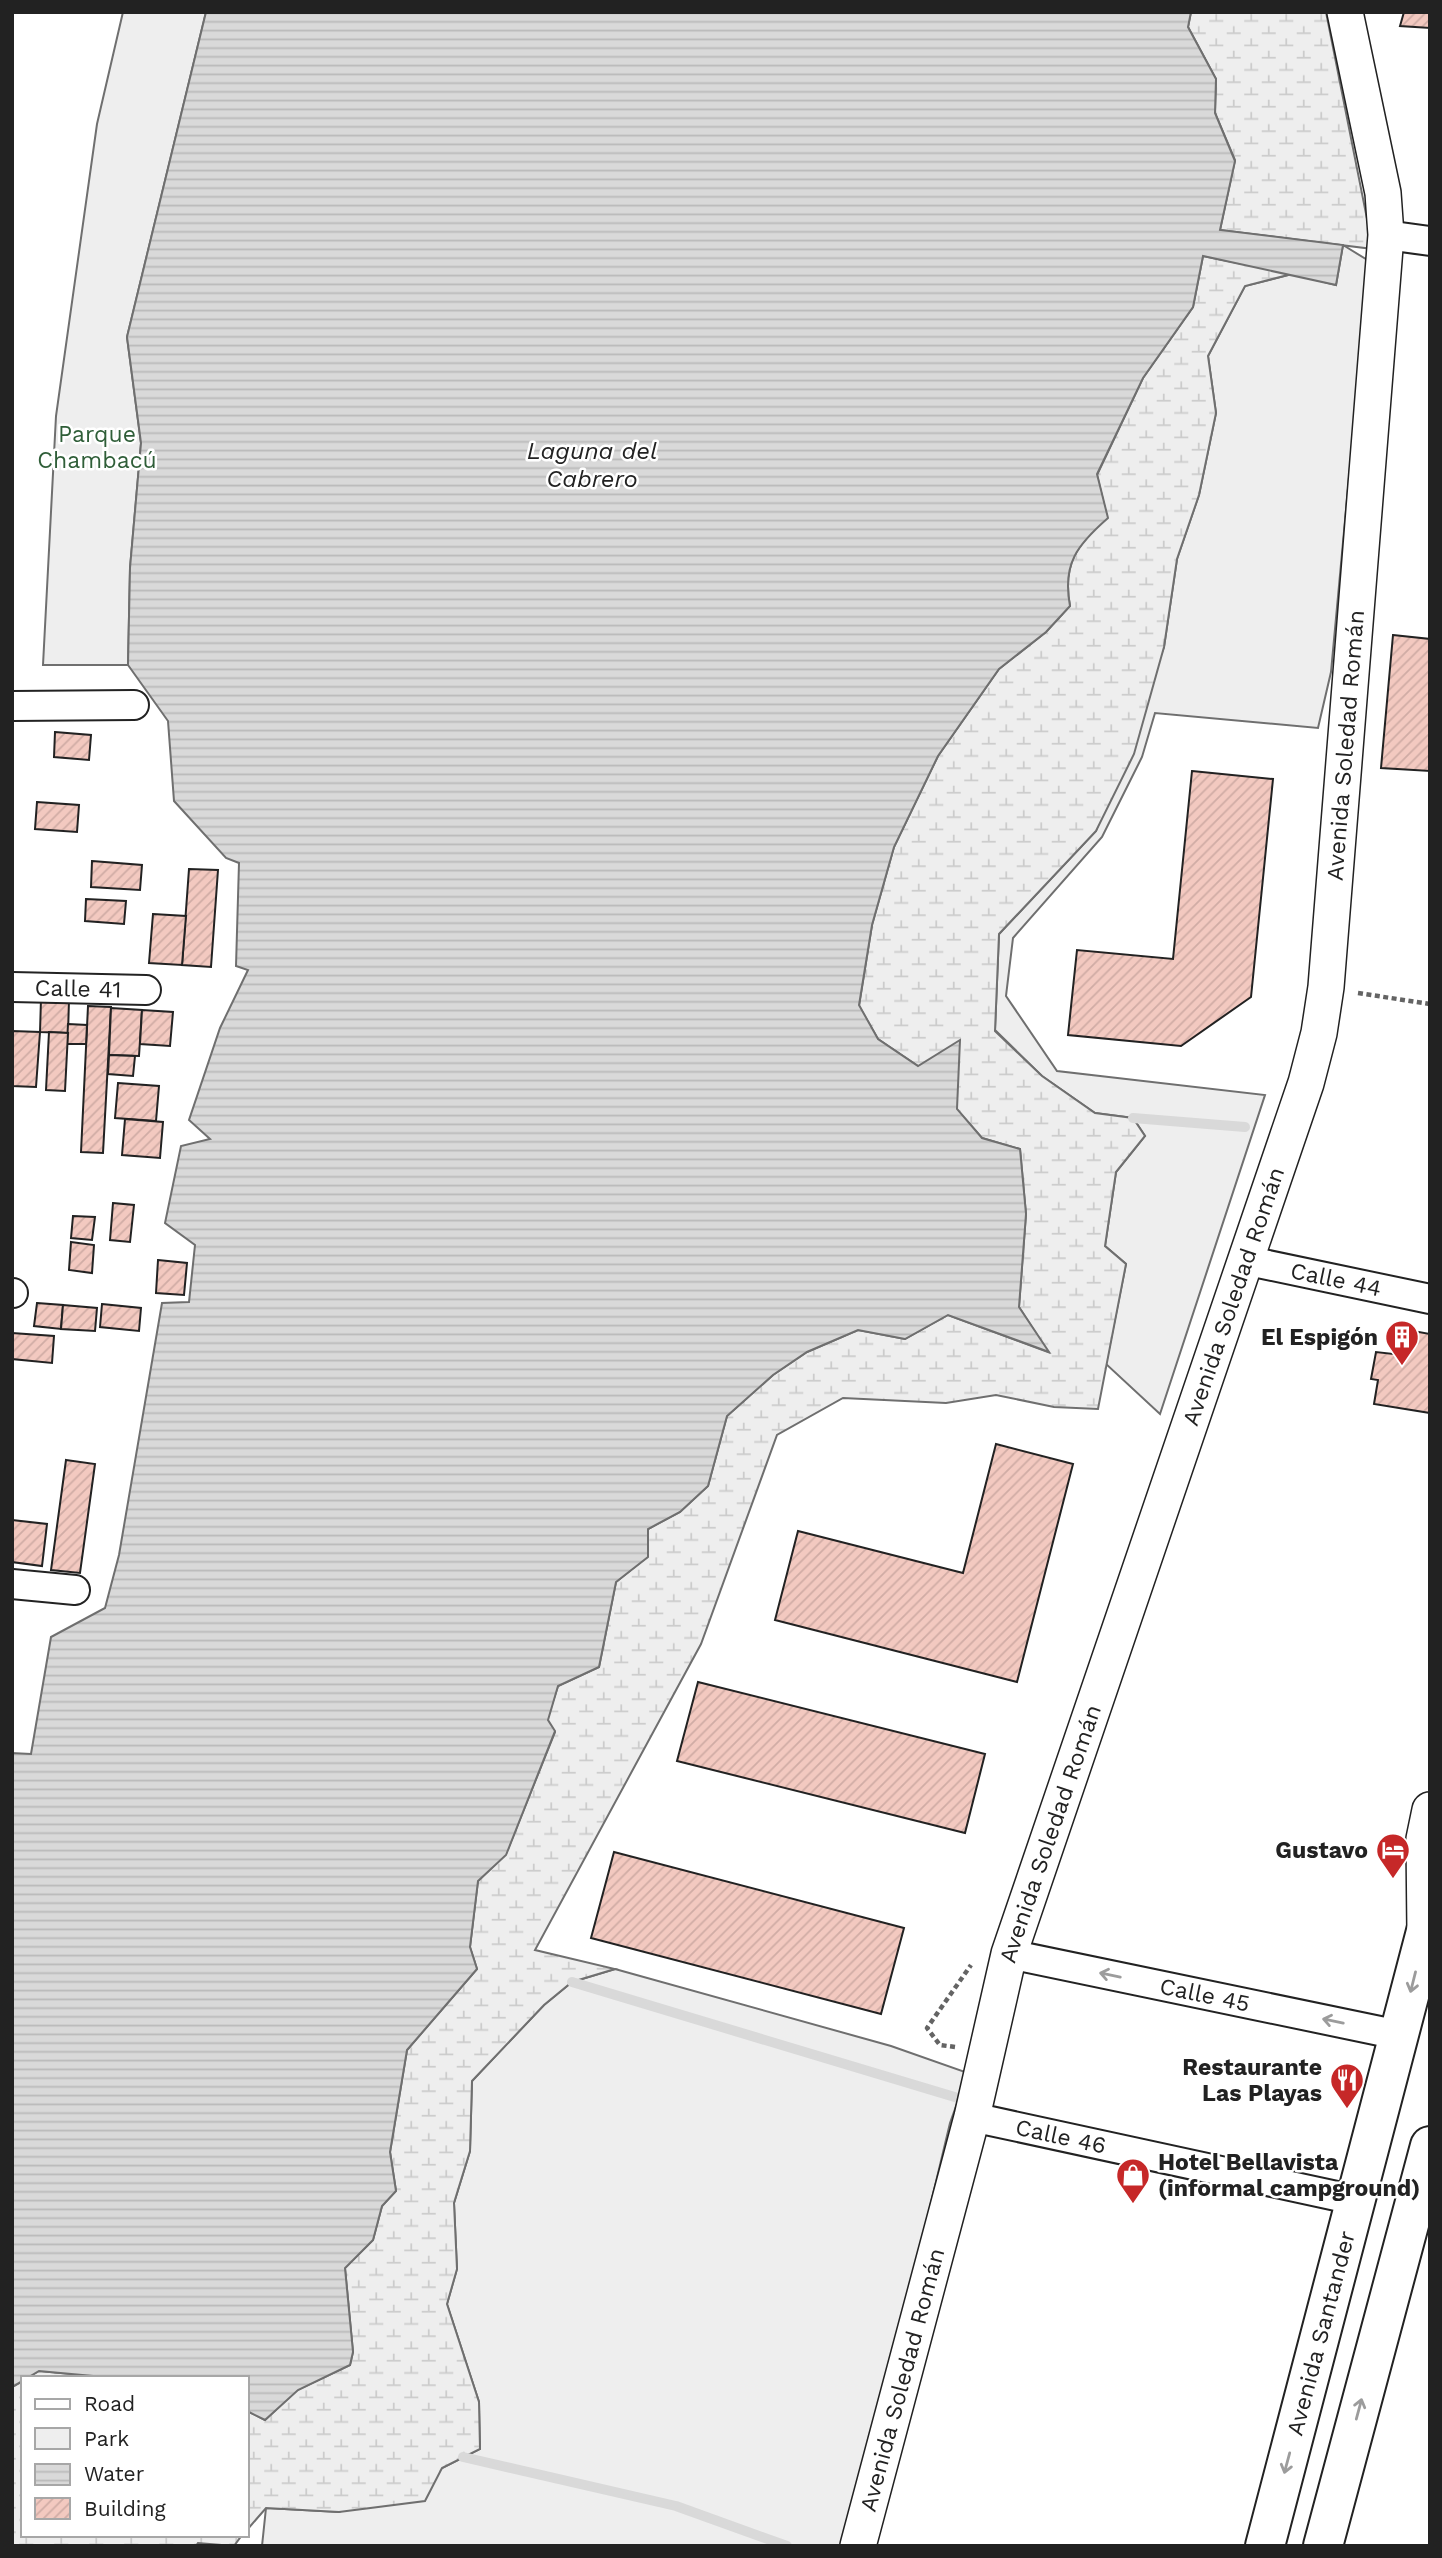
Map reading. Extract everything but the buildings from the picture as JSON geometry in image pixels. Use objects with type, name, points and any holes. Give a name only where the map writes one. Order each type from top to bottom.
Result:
[{"type":"highway","name":"Avenida Santander","points":[[1265,2546],[1427,1925]]},
{"type":"highway","points":[[1322,2546],[1430,2146]]},
{"type":"street","name":"Avenida Soledad Román","points":[[858,2546],[972,2117],[1009,1954],[1306,1083],[1319,1034],[1326,987],[1386,235],[1383,193],[1345,12]]},
{"type":"street","points":[[1386,235],[1430,240]]},
{"type":"street","points":[[12,706],[134,705]]},
{"type":"street","name":"Calle 41","points":[[12,987],[146,990]]},
{"type":"street","name":"Calle 44","points":[[1244,1259],[1430,1299]]},
{"type":"street","points":[[12,1584],[75,1590]]},
{"type":"street","points":[[1427,1925],[1424,1839],[1430,1810]]},
{"type":"street","name":"Calle 45","points":[[1009,1954],[1399,2035]]},
{"type":"street","name":"Calle 46","points":[[972,2117],[1355,2200]]},
{"type":"path","points":[[1326,987],[1430,1004]]},
{"type":"path","points":[[960,2048],[940,2045],[927,2028],[974,1961]]},
{"type":"green space","name":"Parque Chambacú","points":[[123,12],[206,12],[127,337],[141,443],[130,568],[128,665],[43,665],[56,416],[97,124]]},
{"type":"green space","points":[[1191,12],[1326,12],[1373,249],[1220,230],[1235,160],[1215,113],[1216,79],[1188,27]]},
{"type":"green space","points":[[1343,245],[1369,261],[1331,672],[1318,728],[1155,713],[1142,757],[1102,837],[1013,938],[1006,996],[1057,1071],[1265,1095],[1160,1414],[1106,1364],[1126,1264],[1105,1246],[1116,1172],[1145,1136],[1133,1118],[1095,1113],[1042,1076],[995,1030],[999,934],[1096,831],[1164,647],[1177,559],[1199,495],[1216,413],[1208,356],[1245,286],[1292,274],[1336,285]]},
{"type":"green space","points":[[1203,256],[1292,274],[1245,286],[1208,356],[1216,413],[1199,495],[1177,559],[1164,647],[1134,754],[1096,831],[999,934],[995,1031],[1042,1076],[1095,1113],[1133,1118],[1145,1136],[1116,1172],[1105,1246],[1126,1264],[1098,1409],[1054,1407],[996,1395],[946,1403],[843,1398],[777,1435],[701,1644],[535,1950],[615,1969],[572,1982],[544,2005],[472,2081],[470,2151],[454,2203],[457,2269],[447,2304],[479,2402],[480,2449],[442,2468],[425,2501],[339,2512],[266,2508],[248,2529],[248,2412],[265,2420],[297,2390],[350,2365],[353,2352],[345,2268],[373,2240],[382,2206],[396,2191],[390,2152],[407,2050],[477,1969],[470,1947],[478,1881],[506,1854],[555,1732],[547,1720],[558,1686],[599,1667],[616,1582],[647,1557],[648,1529],[680,1512],[708,1486],[727,1416],[773,1375],[807,1352],[858,1330],[905,1339],[948,1315],[1048,1352],[1019,1307],[1026,1214],[1020,1149],[982,1138],[918,1066],[878,1039],[859,1006],[872,925],[894,847],[938,756],[999,669],[1046,632],[1070,606],[1068,578],[1074,556],[1087,537],[1107,517],[1097,475],[1143,378],[1193,307]]},
{"type":"green space","points":[[615,1969],[891,2046],[968,2073],[950,2123],[849,2546],[262,2546],[266,2508],[339,2512],[480,2449],[479,2402],[447,2304],[457,2269],[454,2203],[470,2151],[472,2081],[544,2005],[572,1982]]},
{"type":"green space","points":[[39,2371],[93,2376],[30,2376]]},
{"type":"green space","points":[[21,2382],[21,2537],[241,2537],[234,2546],[198,2543],[196,2546],[12,2546],[12,2387]]},
{"type":"water","name":"Laguna del Cabrero","points":[[206,12],[1191,12],[1188,27],[1216,79],[1215,113],[1235,161],[1220,230],[1343,245],[1336,285],[1203,256],[1193,307],[1143,378],[1097,474],[1108,518],[1088,537],[1074,556],[1068,578],[1070,606],[1046,632],[999,669],[938,756],[894,847],[872,925],[859,1005],[878,1039],[918,1066],[960,1040],[957,1109],[982,1138],[1020,1149],[1026,1214],[1019,1307],[1049,1352],[948,1315],[905,1339],[858,1330],[807,1352],[773,1375],[727,1416],[708,1486],[680,1512],[648,1529],[648,1557],[616,1582],[599,1667],[558,1686],[548,1720],[555,1731],[506,1855],[478,1881],[470,1947],[477,1969],[407,2050],[390,2152],[396,2191],[382,2206],[373,2240],[345,2268],[353,2352],[350,2365],[298,2390],[265,2420],[248,2412],[248,2376],[93,2376],[39,2371],[31,2376],[21,2376],[21,2382],[12,2387],[12,1753],[31,1754],[51,1637],[105,1608],[119,1555],[162,1303],[189,1302],[195,1245],[165,1223],[181,1146],[210,1139],[189,1120],[220,1028],[248,970],[236,966],[239,863],[226,858],[174,801],[168,721],[128,665],[130,568],[141,443],[127,337]]},
{"type":"waterway","points":[[1133,1118],[1245,1127]]},
{"type":"waterway","points":[[572,1982],[958,2098]]},
{"type":"waterway","points":[[463,2457],[676,2506],[787,2546]]},
{"type":"place","name":"El Espigón","points":[[1402,1367]]},
{"type":"place","name":"Gustavo","points":[[1393,1880]]},
{"type":"place","name":"Restaurante Las Playas","points":[[1347,2110]]},
{"type":"place","name":"Hotel Bellavista (informal campground)","points":[[1133,2205]]}]
